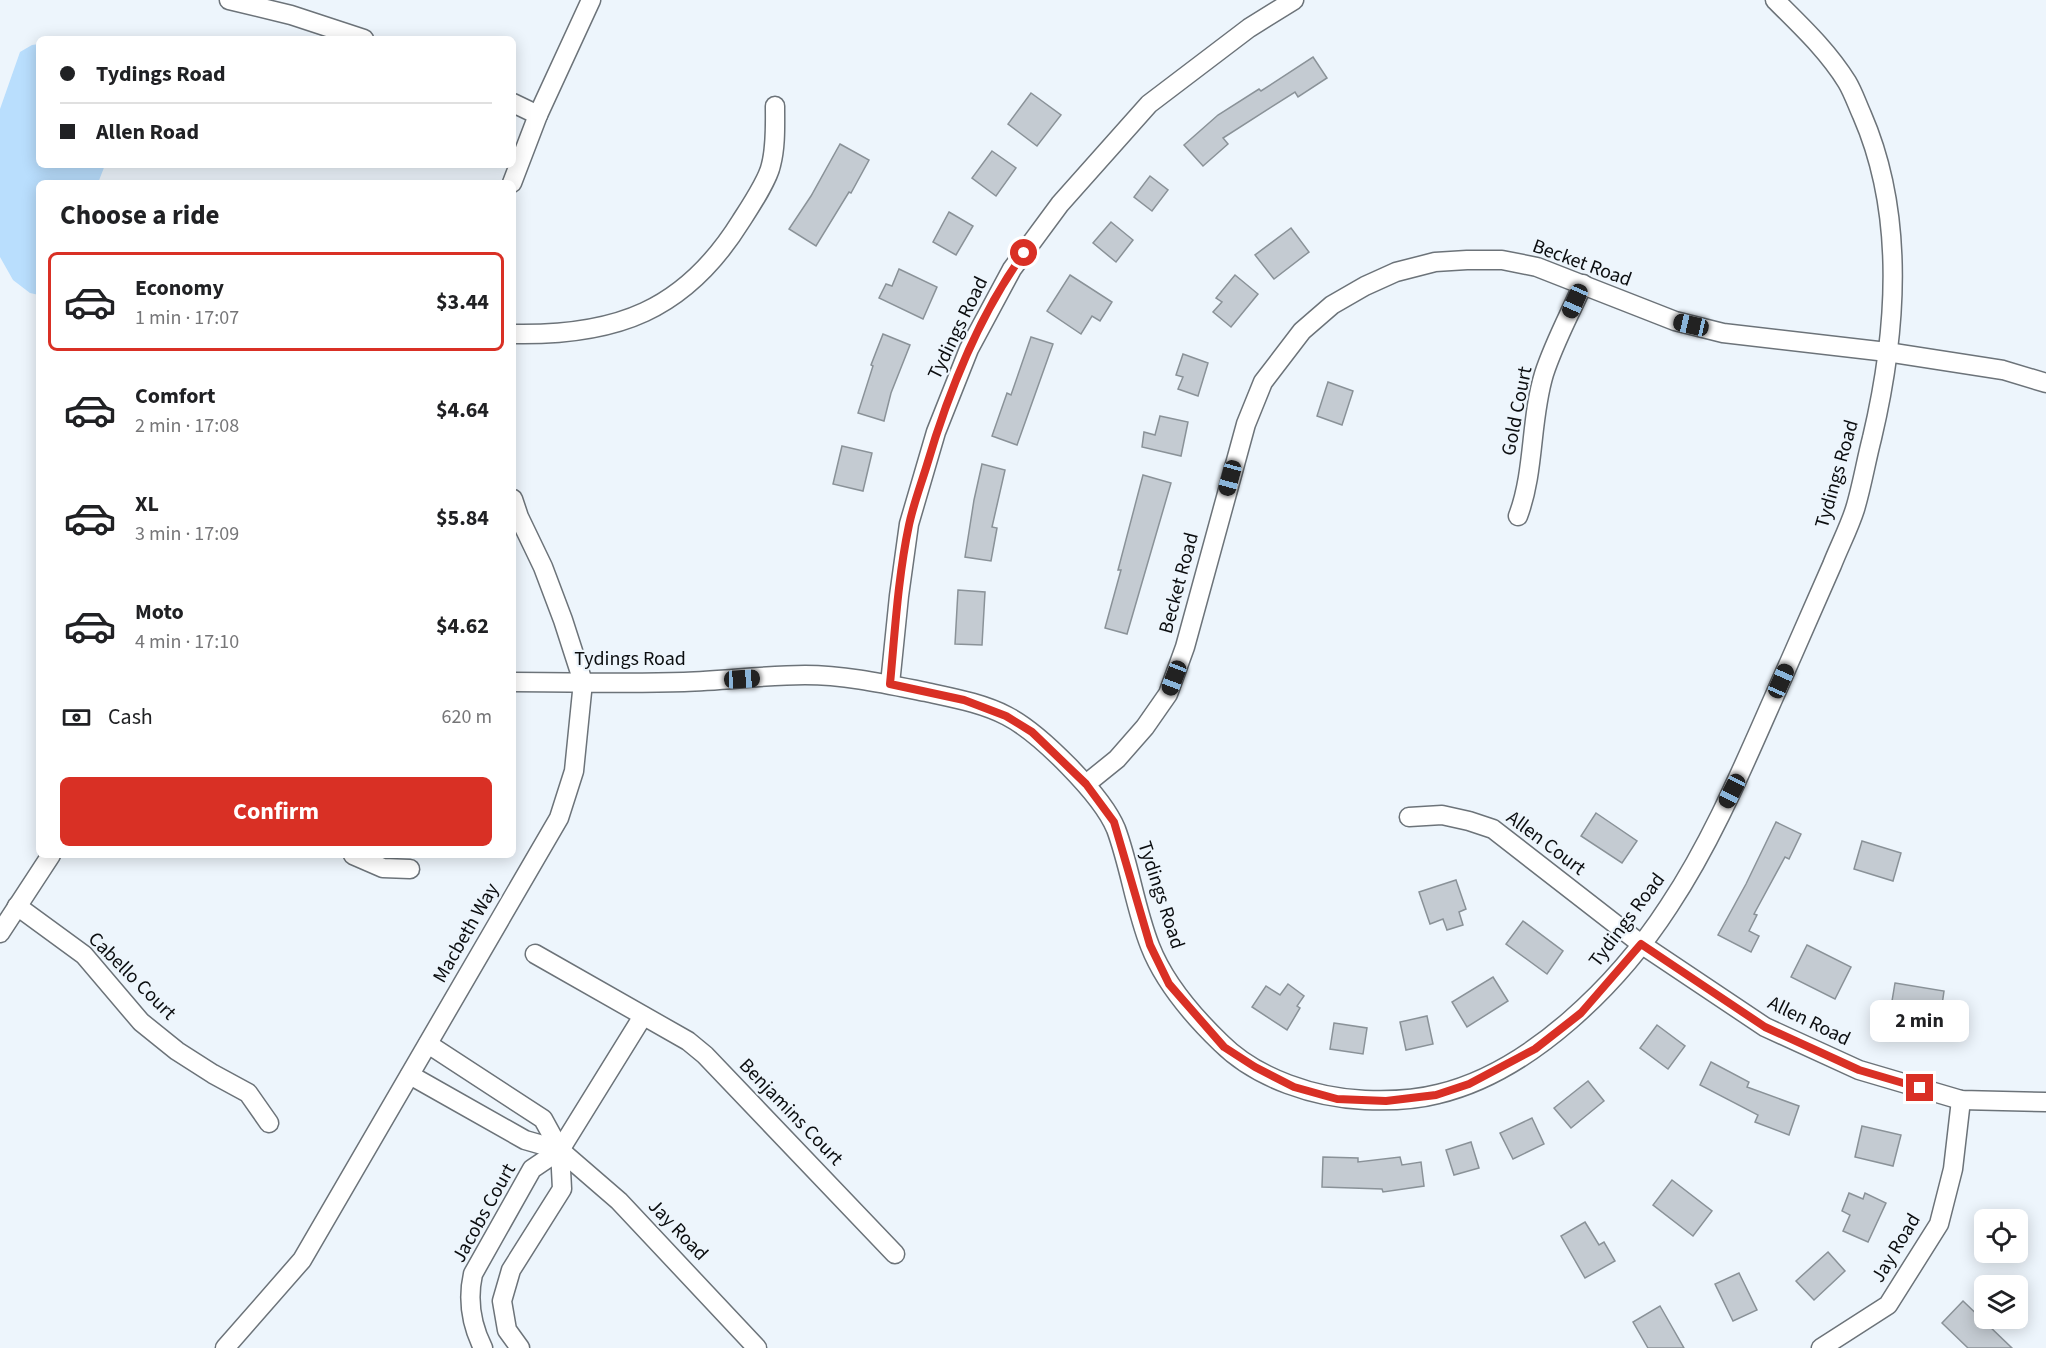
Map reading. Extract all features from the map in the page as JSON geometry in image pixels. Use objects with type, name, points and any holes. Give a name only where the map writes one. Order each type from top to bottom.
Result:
[{"type":"street","points":[[229,0],[291,15],[355,36]]},
{"type":"street","points":[[513,180],[538,115],[591,0]]},
{"type":"street","name":"Tydings Road","points":[[890,684],[909,524],[936,432],[969,349],[1012,269],[1060,204],[1149,104],[1249,28],[1294,0]]},
{"type":"street","name":"Tydings Road","points":[[516,682],[679,683],[805,675],[890,684],[964,700],[1006,716],[1032,732],[1086,784],[1114,822],[1150,945],[1169,984],[1224,1047],[1255,1067],[1294,1087],[1337,1099],[1386,1101],[1436,1095],[1469,1084],[1535,1049],[1581,1013],[1641,944],[1668,908],[1692,867],[1732,791],[1854,512],[1874,428],[1887,352],[1893,283],[1892,226],[1884,181],[1871,136],[1850,86],[1823,47],[1774,0]]},
{"type":"street","points":[[516,104],[538,115]]},
{"type":"street","points":[[516,334],[583,331],[610,325],[638,315],[670,298],[699,276],[726,245],[771,167],[775,106]]},
{"type":"street","name":"Becket Road","points":[[1086,784],[1117,759],[1145,727],[1168,694],[1185,647],[1246,424],[1263,382],[1302,331],[1332,305],[1396,272],[1436,262],[1502,260],[1537,267],[1675,321],[1723,333],[1887,352],[2003,370],[2046,383]]},
{"type":"street","name":"Gold Court","points":[[1518,516],[1525,498],[1536,411],[1544,375],[1583,284]]},
{"type":"street","name":"Macbeth Way","points":[[225,1348],[302,1260],[559,818],[574,771],[583,682],[543,567],[516,508]]},
{"type":"street","name":"Allen Court","points":[[1409,817],[1442,815],[1469,821],[1493,830],[1641,944]]},
{"type":"street","points":[[0,933],[49,858]]},
{"type":"street","points":[[360,858],[383,868],[410,869]]},
{"type":"street","name":"Cabello Court","points":[[17,906],[84,956],[141,1022],[177,1051],[248,1093],[269,1122]]},
{"type":"street","name":"Allen Road","points":[[1641,944],[1765,1027],[1859,1070],[1961,1100],[2046,1102]]},
{"type":"street","name":"Benjamins Court","points":[[535,954],[688,1041],[705,1055],[895,1254]]},
{"type":"street","points":[[520,1348],[507,1330],[502,1301],[511,1270],[562,1189],[560,1150],[643,1016]]},
{"type":"street","name":"Jay Road","points":[[428,1044],[543,1119],[560,1150],[619,1201],[757,1348]]},
{"type":"street","name":"Jay Road","points":[[410,1075],[525,1140],[560,1150]]},
{"type":"street","name":"Jay Road","points":[[1821,1348],[1888,1305],[1939,1224],[1953,1169],[1961,1100]]},
{"type":"street","name":"Jacobs Court","points":[[483,1348],[474,1330],[469,1292],[473,1274],[532,1169],[560,1150]]},
{"type":"water","points":[[36,44],[36,168],[104,168],[99,180],[36,180],[36,294],[30,293],[13,280],[0,257],[0,109],[20,52]]},
{"type":"building","points":[[1313,57],[1327,78],[1298,97],[1295,92],[1223,138],[1228,144],[1203,166],[1184,145],[1218,115],[1259,89],[1261,91]]},
{"type":"building","points":[[1031,93],[1061,115],[1037,146],[1008,124]]},
{"type":"building","points":[[840,144],[869,160],[851,193],[849,192],[816,246],[789,229],[811,196]]},
{"type":"building","points":[[992,151],[1016,168],[996,196],[972,178]]},
{"type":"building","points":[[1150,176],[1168,190],[1152,211],[1134,197]]},
{"type":"building","points":[[949,212],[973,226],[956,255],[933,242]]},
{"type":"building","points":[[1111,222],[1133,240],[1116,262],[1093,243]]},
{"type":"building","points":[[1291,228],[1309,252],[1274,279],[1255,255]]},
{"type":"building","points":[[899,269],[937,287],[923,319],[879,298],[886,284],[892,286]]},
{"type":"building","points":[[1070,275],[1112,302],[1100,321],[1092,316],[1081,334],[1047,311]]},
{"type":"building","points":[[1235,275],[1258,294],[1231,327],[1213,312],[1222,302],[1216,298]]},
{"type":"building","points":[[883,334],[910,345],[891,393],[884,421],[858,413],[873,366],[871,365]]},
{"type":"building","points":[[1031,337],[1053,344],[1017,445],[992,436],[1007,393],[1011,395]]},
{"type":"building","points":[[1183,354],[1208,363],[1198,396],[1178,389],[1183,377],[1176,375]]},
{"type":"building","points":[[1328,382],[1353,391],[1342,425],[1317,416]]},
{"type":"building","points":[[1160,416],[1188,422],[1181,456],[1142,447],[1144,432],[1155,435]]},
{"type":"building","points":[[842,446],[872,453],[863,491],[833,484]]},
{"type":"building","points":[[982,464],[1005,470],[992,527],[997,528],[991,561],[965,557]]},
{"type":"building","points":[[1143,475],[1171,483],[1127,634],[1105,628]]},
{"type":"building","points":[[958,590],[985,592],[982,645],[955,644]]},
{"type":"building","points":[[1596,813],[1637,841],[1622,863],[1581,836]]},
{"type":"building","points":[[1776,822],[1801,834],[1789,859],[1785,857],[1754,914],[1757,915],[1749,931],[1759,936],[1751,952],[1718,935]]},
{"type":"building","points":[[1862,841],[1901,853],[1893,881],[1854,869]]},
{"type":"building","points":[[1456,880],[1466,909],[1459,912],[1463,925],[1447,930],[1443,919],[1430,924],[1419,892]]},
{"type":"building","points":[[1523,921],[1563,951],[1547,974],[1506,944]]},
{"type":"building","points":[[1807,945],[1851,967],[1835,999],[1791,977]]},
{"type":"building","points":[[1493,977],[1508,1001],[1467,1027],[1452,1002]]},
{"type":"building","points":[[1895,983],[1944,991],[1938,1033],[1888,1025]]},
{"type":"building","points":[[1288,984],[1304,996],[1287,1030],[1252,1007],[1266,986],[1280,995]]},
{"type":"building","points":[[1427,1016],[1433,1044],[1406,1050],[1400,1022]]},
{"type":"building","points":[[1334,1023],[1367,1028],[1363,1054],[1330,1049]]},
{"type":"building","points":[[1657,1025],[1685,1046],[1668,1069],[1640,1048]]},
{"type":"building","points":[[1711,1062],[1749,1082],[1747,1087],[1799,1106],[1789,1135],[1755,1122],[1758,1115],[1700,1085]]},
{"type":"building","points":[[1588,1081],[1604,1101],[1571,1128],[1554,1108]]},
{"type":"building","points":[[1532,1118],[1544,1144],[1513,1159],[1500,1133]]},
{"type":"building","points":[[1862,1126],[1901,1135],[1893,1166],[1855,1157]]},
{"type":"building","points":[[1471,1142],[1479,1168],[1454,1175],[1446,1150]]},
{"type":"building","points":[[1323,1157],[1358,1158],[1358,1162],[1400,1157],[1402,1165],[1421,1162],[1424,1186],[1383,1192],[1382,1189],[1322,1187]]},
{"type":"building","points":[[1672,1180],[1712,1211],[1693,1236],[1653,1205]]},
{"type":"building","points":[[1849,1193],[1863,1199],[1865,1193],[1886,1203],[1868,1242],[1843,1231],[1850,1215],[1842,1211]]},
{"type":"building","points":[[1585,1222],[1599,1245],[1604,1242],[1615,1261],[1585,1278],[1561,1236]]},
{"type":"building","points":[[1828,1252],[1845,1271],[1814,1300],[1796,1281]]},
{"type":"building","points":[[1739,1273],[1757,1310],[1733,1321],[1715,1284]]},
{"type":"building","points":[[1963,1301],[1974,1312],[1974,1329],[1992,1329],[2012,1348],[1968,1348],[1942,1323]]},
{"type":"building","points":[[1660,1306],[1684,1348],[1648,1348],[1633,1322]]},
{"type":"route","points":[[1024,253],[1012,269],[969,349],[936,432],[909,524],[890,684],[964,700],[1006,716],[1032,732],[1086,784],[1114,822],[1150,945],[1169,984],[1224,1047],[1255,1067],[1294,1087],[1337,1099],[1386,1101],[1436,1095],[1469,1084],[1535,1049],[1581,1013],[1641,944],[1765,1027],[1859,1070],[1920,1088]]}]
